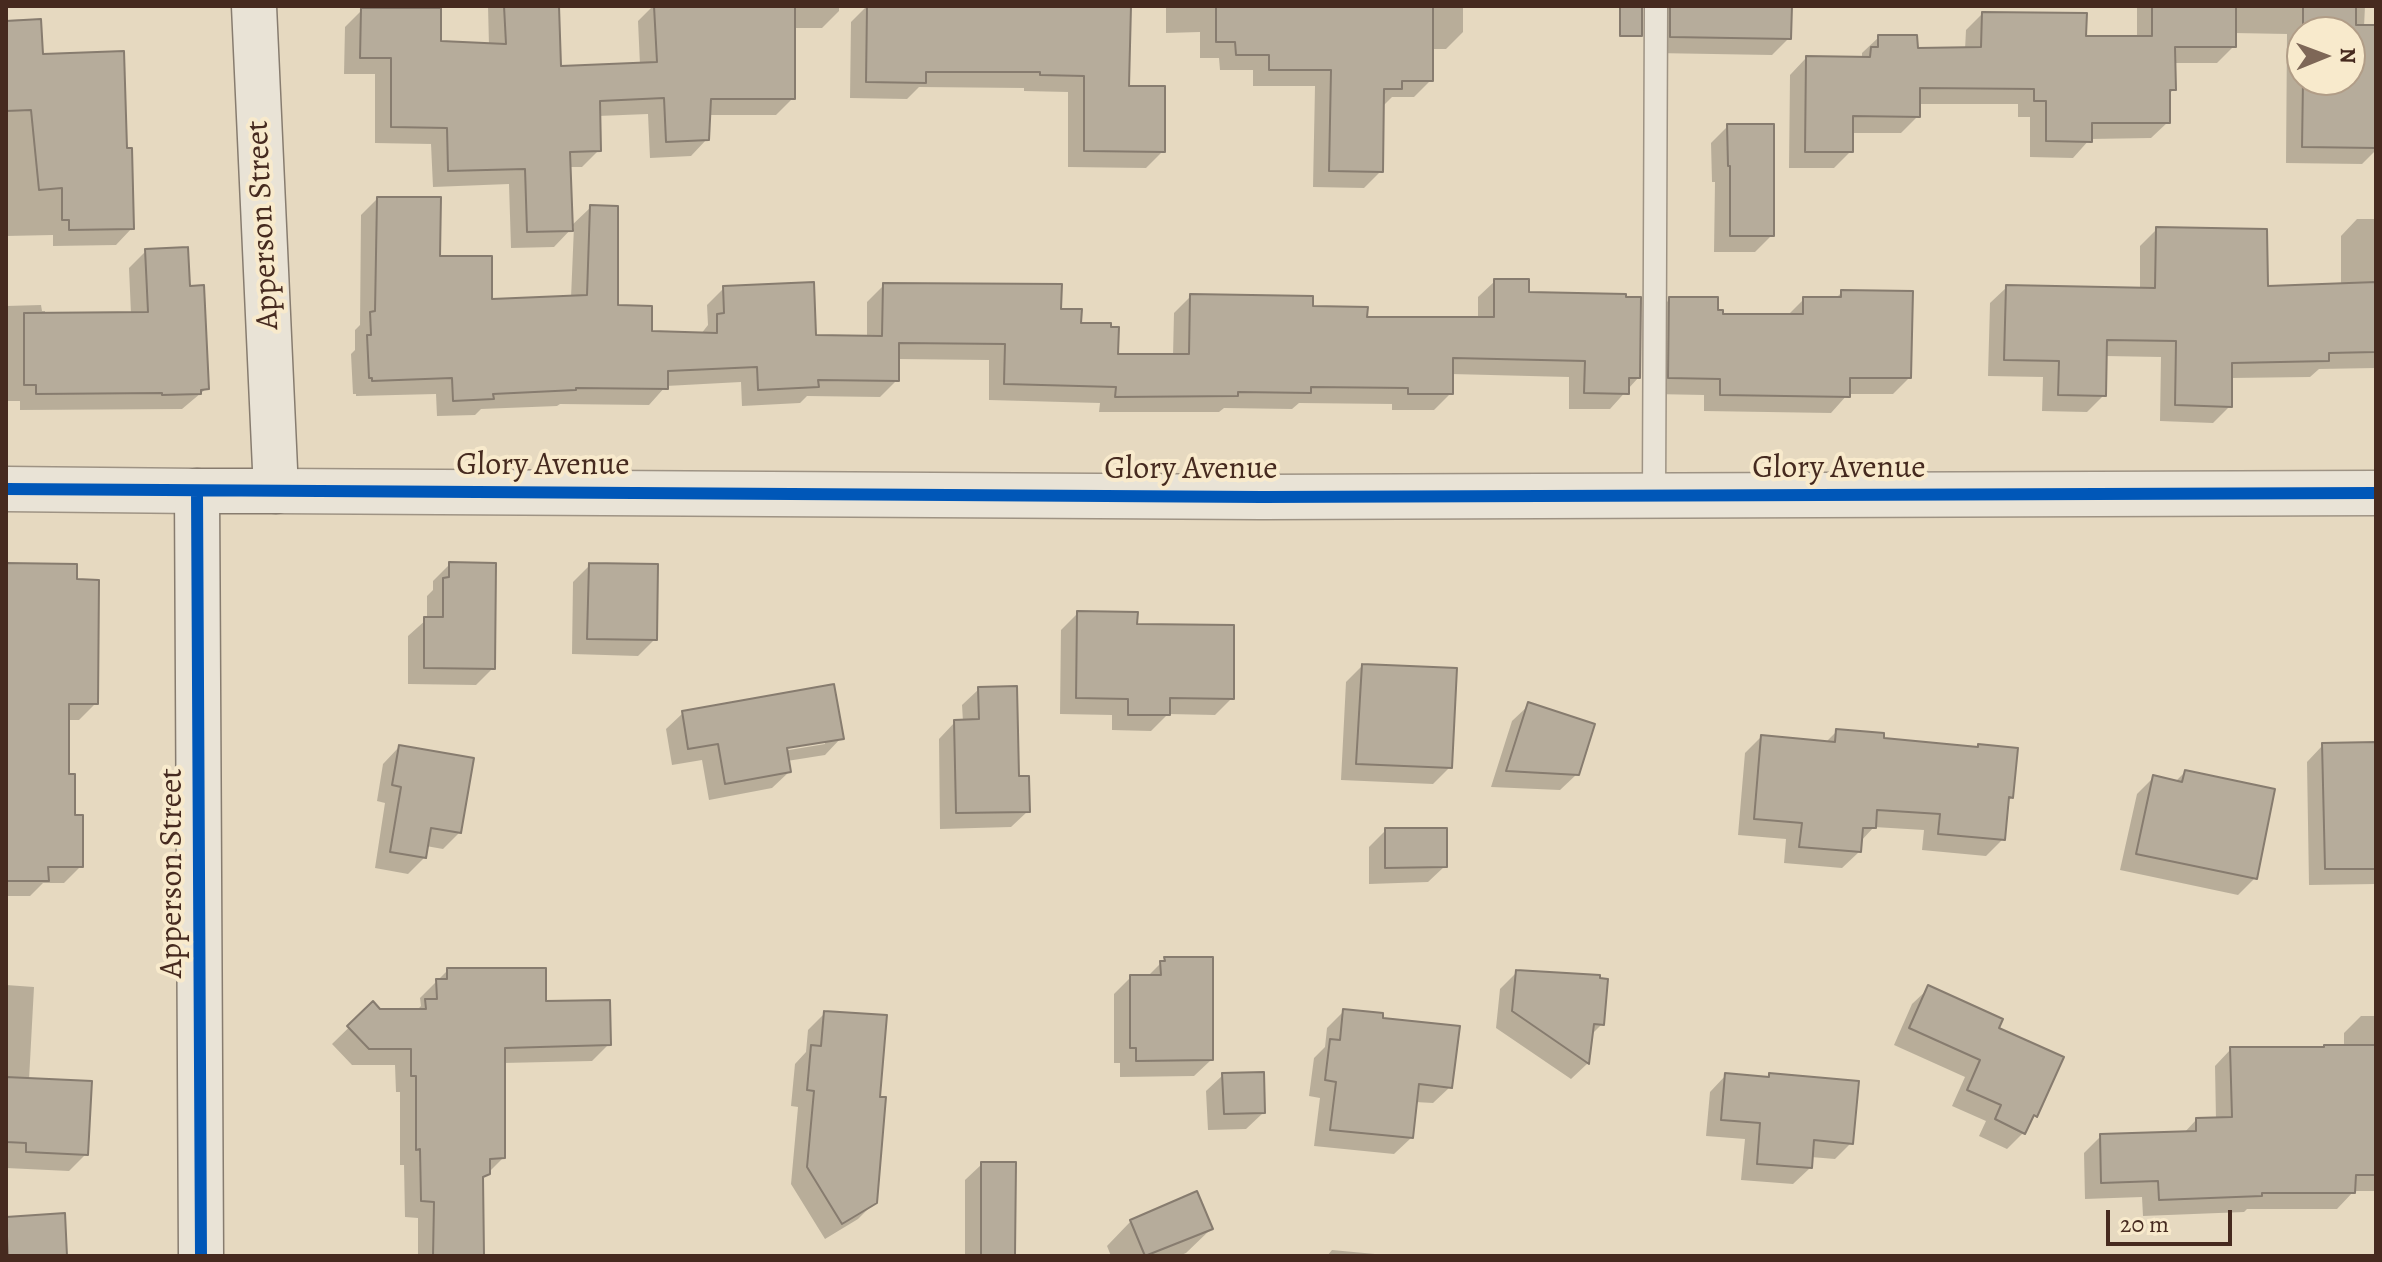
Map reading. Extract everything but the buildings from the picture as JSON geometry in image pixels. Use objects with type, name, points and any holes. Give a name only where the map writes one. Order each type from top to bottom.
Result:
[{"type":"street","name":"Apperson Street","points":[[254,6],[276,491]]},
{"type":"street","name":"Glory Avenue","points":[[6,489],[1246,497],[2376,493]]},
{"type":"street","name":"Apperson Street","points":[[197,491],[201,1256]]},
{"type":"lane","points":[[1654,496],[1656,6]]},
{"type":"cycle path","points":[[6,489],[1262,497],[2376,493]]},
{"type":"cycle path","points":[[197,491],[201,1256]]}]
